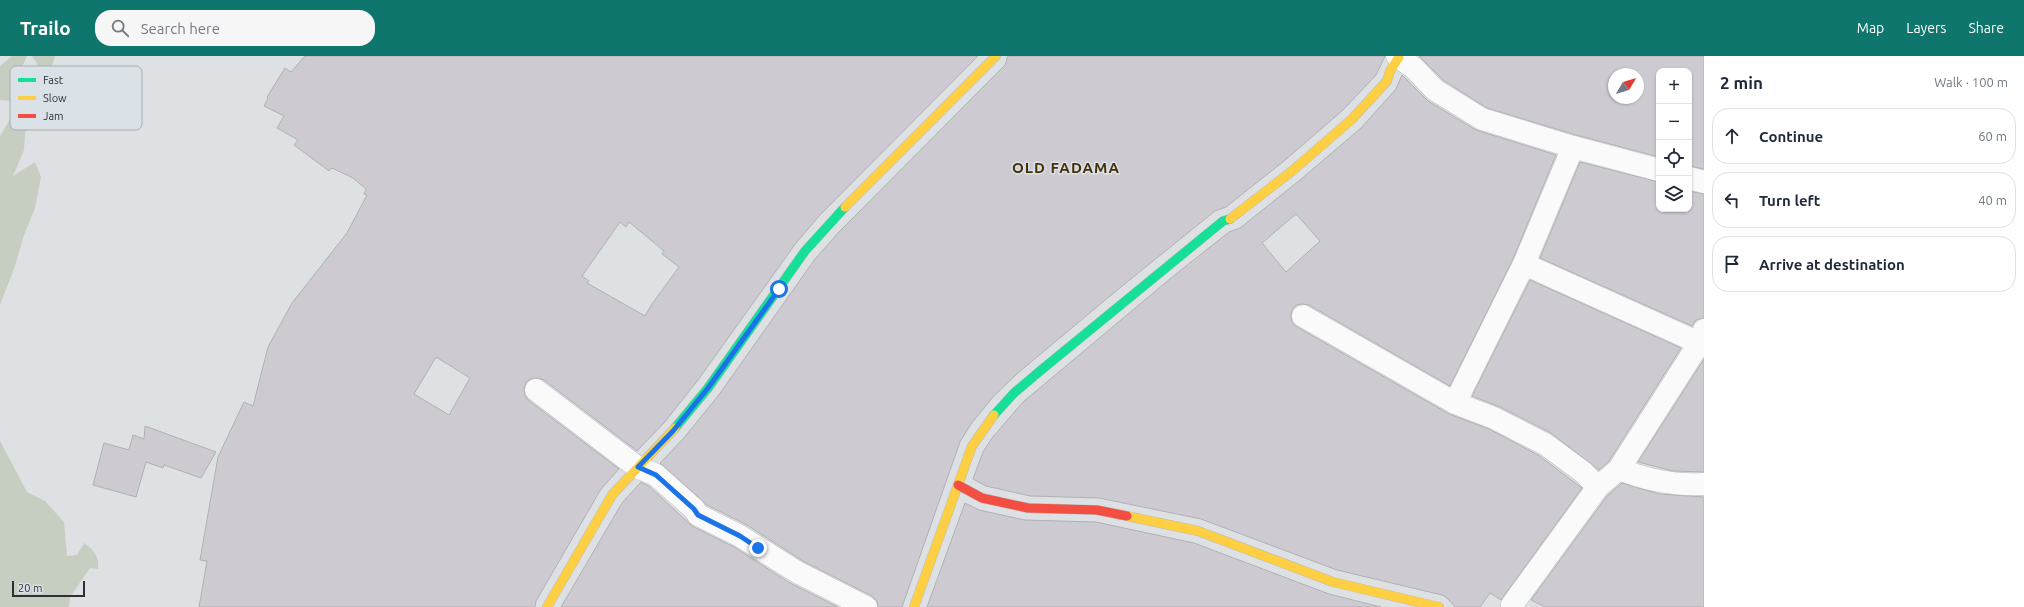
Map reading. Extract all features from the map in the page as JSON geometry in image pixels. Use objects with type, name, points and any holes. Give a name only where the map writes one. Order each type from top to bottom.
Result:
[{"type":"street","points":[[547,607],[612,495],[673,431],[708,388],[805,251],[829,224],[996,56]]},
{"type":"street","points":[[914,607],[975,441],[984,425],[1009,397],[1171,262],[1223,221],[1232,218],[1320,147],[1352,119],[1387,81],[1390,71],[1408,59],[1435,90],[1482,119],[1573,147],[1656,169]]},
{"type":"street","points":[[1455,403],[1524,264],[1573,147]]},
{"type":"street","points":[[1692,179],[1704,182]]},
{"type":"street","points":[[1511,606],[1598,486],[1618,469],[1703,339],[1524,264]]},
{"type":"street","points":[[1304,316],[1455,403],[1494,418],[1545,444],[1583,472],[1598,486]]},
{"type":"street","points":[[536,390],[638,467],[656,475],[694,509],[698,515],[740,536],[797,572],[866,607]]},
{"type":"street","points":[[1618,469],[1641,478],[1681,485],[1704,484]]},
{"type":"street","points":[[958,485],[982,498],[1028,508],[1097,510],[1198,531],[1333,582],[1416,603],[1439,607]]},
{"type":"shaded area","points":[[12,56],[27,56],[22,66],[10,66],[10,101],[0,100],[0,66]]},
{"type":"shaded area","points":[[32,56],[55,56],[52,66],[36,66],[37,64]]},
{"type":"shaded area","points":[[10,119],[10,130],[26,130],[24,150],[13,176],[35,162],[41,177],[35,208],[0,305],[0,136]]},
{"type":"shaded area","points":[[0,441],[27,492],[45,501],[64,522],[67,556],[77,555],[84,543],[96,554],[98,569],[90,568],[70,597],[69,607],[0,607]]},
{"type":"building","points":[[305,56],[978,56],[820,215],[796,243],[698,380],[664,423],[637,451],[544,380],[537,378],[526,382],[524,389],[528,400],[619,469],[601,489],[536,601],[535,607],[199,607],[207,561],[200,560],[218,457],[244,402],[253,406],[268,347],[292,303],[347,233],[367,195],[364,194],[366,189],[353,178],[332,168],[329,171],[294,145],[298,140],[277,128],[284,116],[264,106],[268,98],[267,97],[285,68],[291,72]],"holes":[[[620,222],[626,227],[629,222],[664,251],[662,254],[679,267],[645,316],[587,283],[589,281],[582,276]],[[436,357],[470,378],[449,415],[414,394]]]},
{"type":"building","points":[[1008,56],[1385,56],[1376,75],[1343,110],[1284,161],[1226,207],[1215,211],[1116,291],[1019,372],[993,397],[971,424],[960,442],[902,607],[878,607],[877,601],[872,596],[803,561],[747,525],[707,505],[660,463],[683,439],[718,396],[815,259],[838,233],[1005,65]]},
{"type":"building","points":[[1419,56],[1704,56],[1704,169],[1692,167],[1692,68],[1656,68],[1656,156],[1576,135],[1487,108],[1443,80]]},
{"type":"building","points":[[1402,75],[1428,101],[1476,130],[1556,155],[1513,259],[1450,386],[1309,305],[1296,305],[1292,310],[1292,323],[1449,414],[1489,429],[1538,455],[1582,488],[1501,600],[1490,593],[1480,607],[1455,607],[1442,595],[1337,570],[1201,519],[1099,498],[1030,496],[986,486],[973,479],[983,452],[992,438],[1023,402],[1171,278],[1229,232],[1240,228],[1300,180],[1361,128],[1396,89]],"holes":[[[1296,214],[1320,241],[1286,272],[1262,243]]]},
{"type":"building","points":[[1580,162],[1656,181],[1656,212],[1692,212],[1692,192],[1704,194],[1704,318],[1696,320],[1692,326],[1540,258]]},
{"type":"building","points":[[1530,280],[1681,348],[1609,461],[1599,470],[1551,433],[1500,407],[1472,396]]},
{"type":"building","points":[[1704,359],[1704,472],[1673,471],[1638,462]]},
{"type":"building","points":[[145,426],[216,452],[201,478],[164,465],[163,468],[146,462],[136,497],[93,485],[104,443],[129,450],[133,435],[144,439]]},
{"type":"building","points":[[641,482],[649,486],[692,526],[734,547],[790,583],[838,607],[561,607],[622,503]]},
{"type":"building","points":[[1622,483],[1659,494],[1704,497],[1704,607],[1545,607],[1531,600],[1607,496]]},
{"type":"building","points":[[965,503],[979,510],[1025,520],[1096,522],[1194,543],[1329,594],[1381,607],[927,607]]},
{"type":"traffic: fast","points":[[675,428],[708,388],[805,251],[845,207]]},
{"type":"traffic: fast","points":[[994,415],[1014,393],[1040,371],[1223,221],[1230,219]]},
{"type":"traffic: slow","points":[[845,207],[996,56]]},
{"type":"traffic: slow","points":[[1230,219],[1292,171],[1352,119],[1387,81],[1390,71],[1399,57]]},
{"type":"traffic: slow","points":[[914,607],[972,446],[994,415]]},
{"type":"traffic: slow","points":[[547,607],[612,495],[675,428]]},
{"type":"traffic: slow","points":[[1127,516],[1198,531],[1333,582],[1439,607]]},
{"type":"traffic: jam","points":[[958,485],[982,498],[1028,508],[1097,510],[1127,516]]},
{"type":"district","name":"OLD FADAMA","points":[[1066,168]]},
{"type":"route","points":[[758,548],[740,536],[698,515],[694,509],[656,475],[638,467],[673,431],[708,388],[733,351],[779,289]]}]
